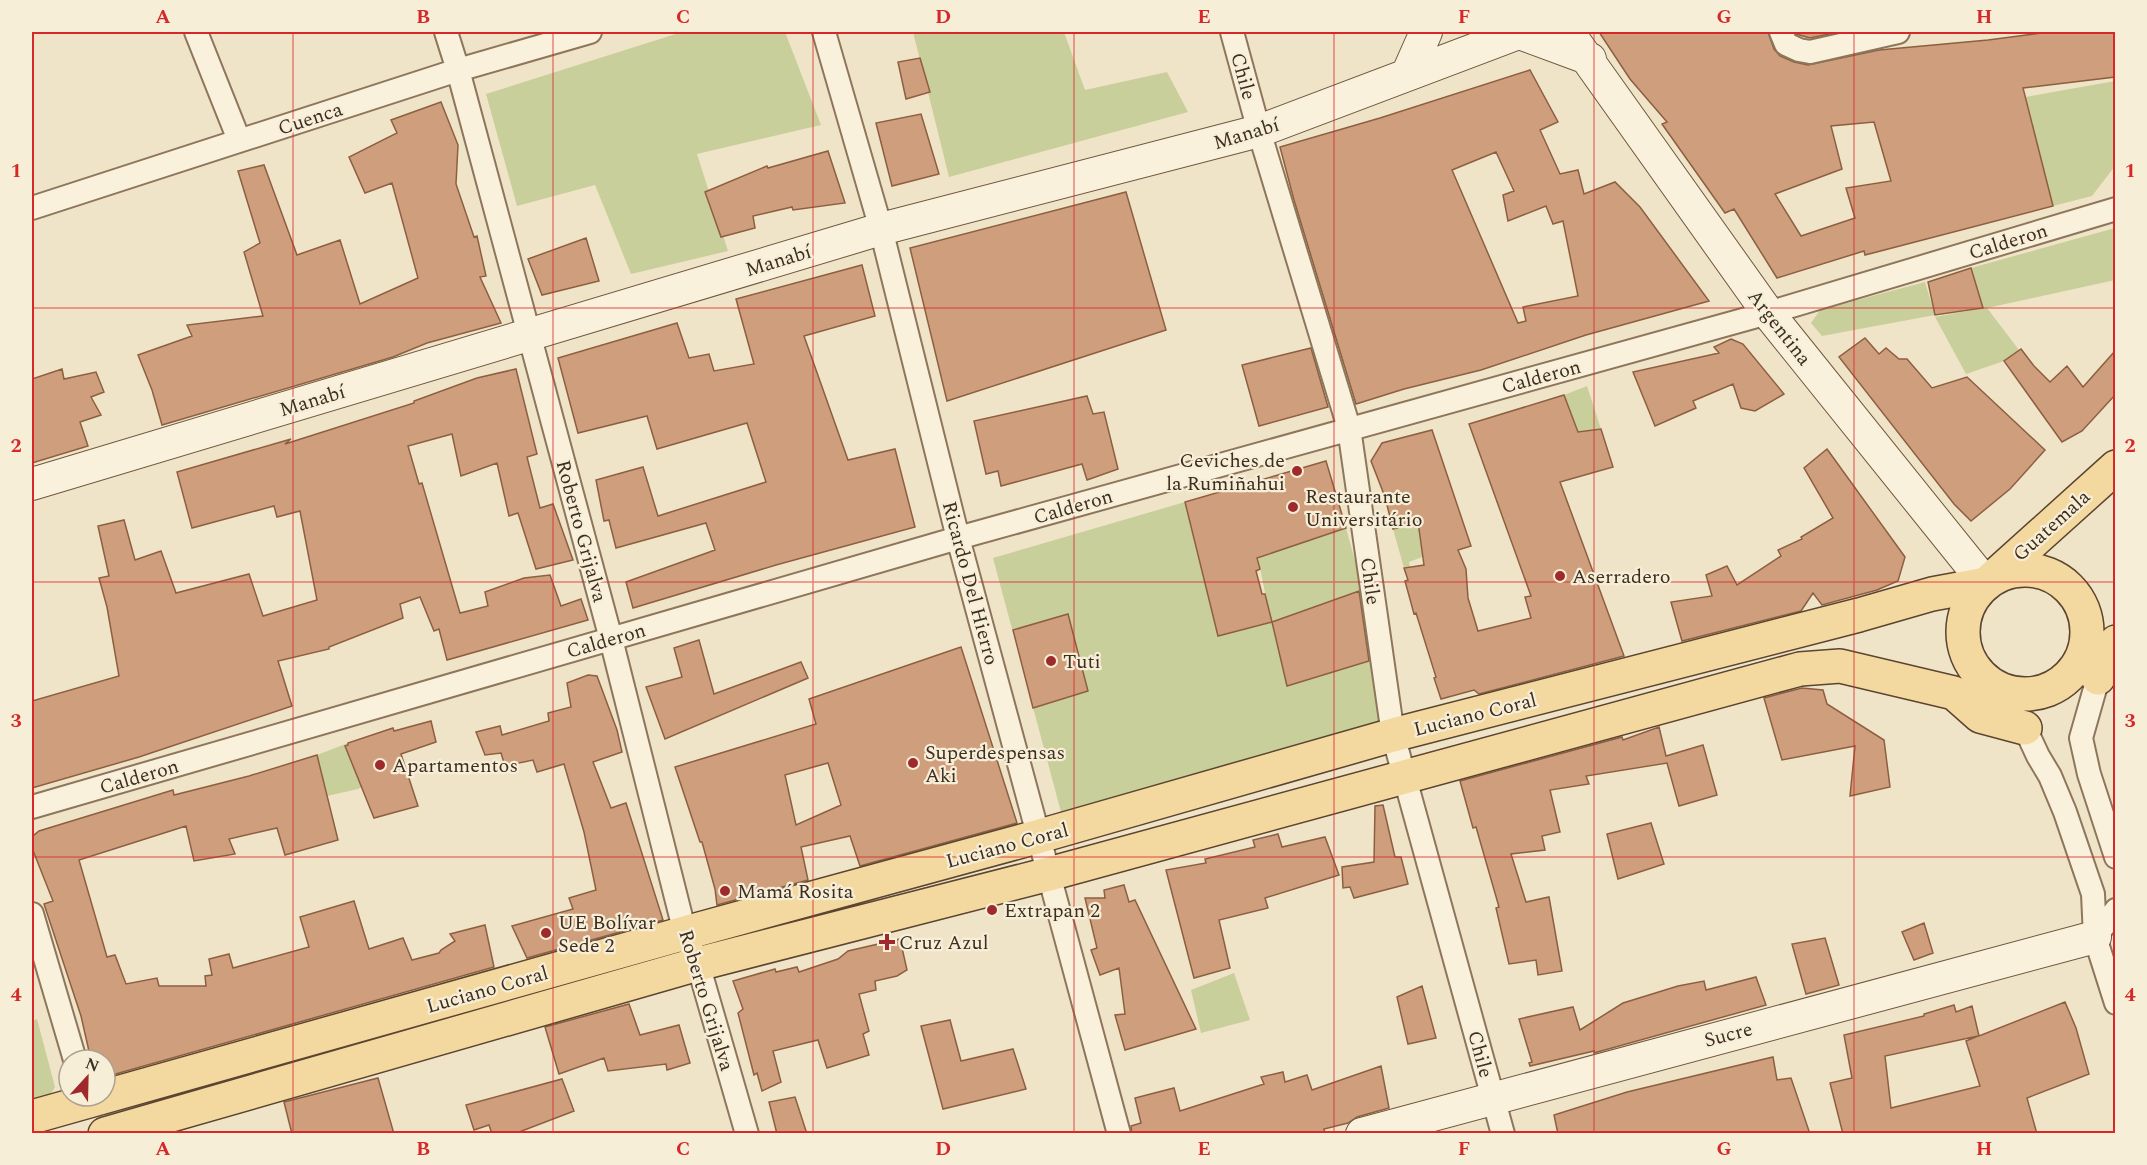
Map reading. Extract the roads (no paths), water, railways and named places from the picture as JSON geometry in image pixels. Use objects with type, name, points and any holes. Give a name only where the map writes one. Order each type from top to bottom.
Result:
[{"type":"main road","name":"Guatemala","points":[[1986,584],[2115,467]]},
{"type":"main road","name":"Luciano Coral","points":[[117,1090],[1040,836],[1393,735],[1859,615],[1932,594],[1986,584]]},
{"type":"main road","points":[[2097,678],[2115,642]]},
{"type":"main road","name":"Luciano Coral","points":[[105,1134],[698,964],[1049,874],[1800,669],[1840,666],[1954,693],[1980,716],[2025,728]]},
{"type":"main road","name":"Luciano Coral","points":[[32,1117],[59,1108]]},
{"type":"street","points":[[196,32],[239,140]]},
{"type":"street","name":"Roberto Grijalva","points":[[446,32],[612,639],[686,933],[698,964],[747,1134]]},
{"type":"street","name":"Cuenca","points":[[32,208],[458,70],[590,32]]},
{"type":"street","name":"Ricardo Del Hierro","points":[[824,32],[881,229],[958,538],[1119,1134]]},
{"type":"street","name":"Chile","points":[[1232,32],[1259,131],[1349,428],[1393,735],[1503,1134]]},
{"type":"street","points":[[1407,75],[1426,32]]},
{"type":"street","points":[[1519,32],[1590,59]]},
{"type":"street","name":"Manabí","points":[[32,484],[881,229],[1259,131],[1519,32]]},
{"type":"street","name":"Argentina","points":[[1568,32],[1590,59],[1768,313],[1986,584]]},
{"type":"street","points":[[1781,32],[1786,44],[1810,52],[1898,32]]},
{"type":"street","name":"Calderon","points":[[32,807],[958,538],[1768,313],[2115,209]]},
{"type":"street","points":[[2097,678],[2081,738],[2089,774],[2115,857]]},
{"type":"street","points":[[2025,728],[2050,776],[2065,812],[2093,894],[2105,937],[2115,1003]]},
{"type":"street","points":[[2105,937],[2115,910]]},
{"type":"street","points":[[32,915],[71,1048]]},
{"type":"street","name":"Sucre","points":[[1362,1134],[1493,1097],[2105,937]]},
{"type":"street","points":[[88,1108],[95,1134]]},
{"type":"place","name":"Ceviches de la Rumiñahui","points":[[1297,471]]},
{"type":"place","name":"Restaurante Universitário","points":[[1293,507]]},
{"type":"place","name":"Aserradero","points":[[1560,576]]},
{"type":"place","name":"Tuti","points":[[1051,661]]},
{"type":"place","name":"Superdespensas Aki","points":[[913,763]]},
{"type":"place","name":"Apartamentos","points":[[380,765]]},
{"type":"place","name":"Mamá Rosita","points":[[725,891]]},
{"type":"place","name":"Extrapan 2","points":[[992,910]]},
{"type":"place","name":"UE Bolívar Sede 2","points":[[546,933]]},
{"type":"place","name":"Cruz Azul","points":[[887,942]]}]
